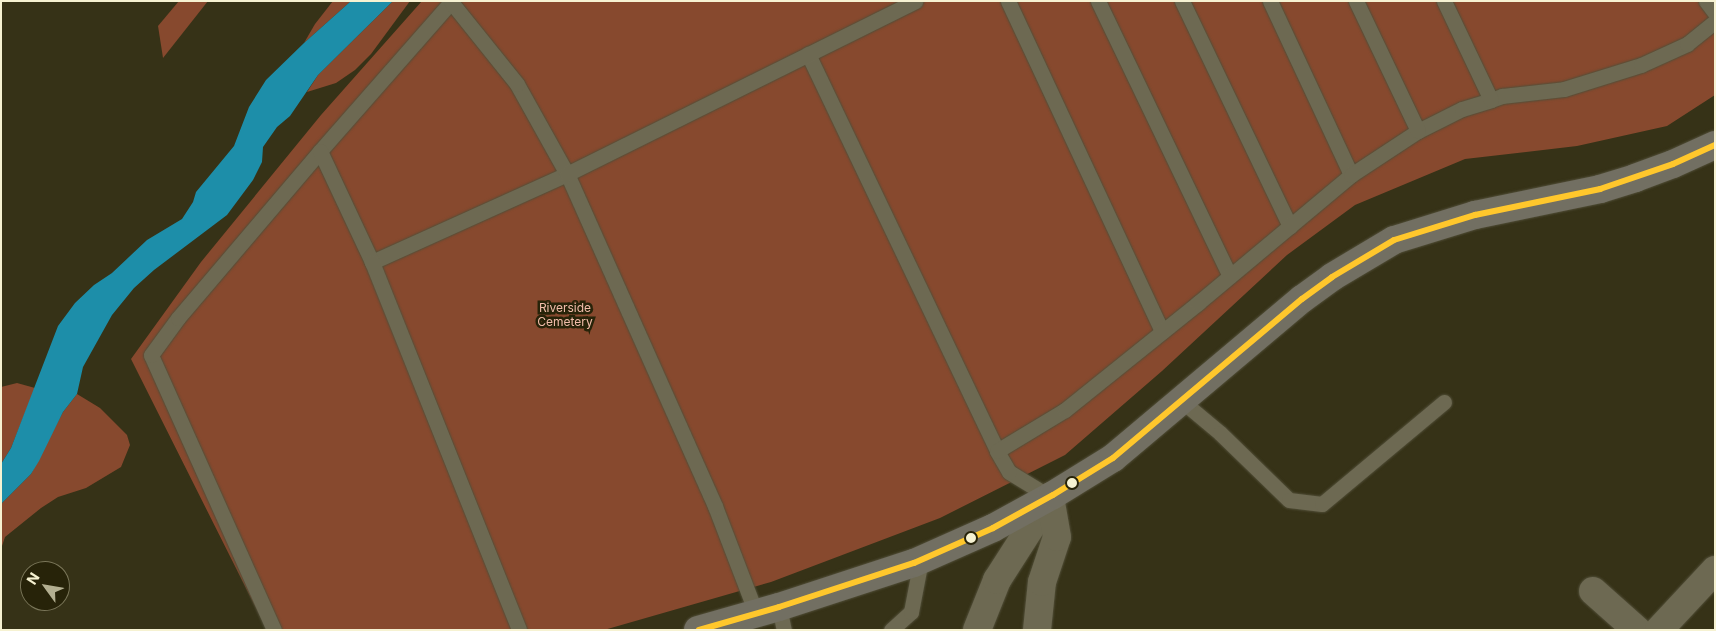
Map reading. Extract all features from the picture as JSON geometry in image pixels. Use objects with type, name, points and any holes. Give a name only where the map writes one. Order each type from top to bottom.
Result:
[{"type":"main road","points":[[698,630],[773,617],[921,560],[993,528],[1050,497],[1113,458],[1183,402],[1302,299],[1332,277],[1394,240],[1476,215],[1592,190],[1635,178],[1673,164],[1715,144]]},
{"type":"street","points":[[977,630],[997,580],[1050,497]]},
{"type":"street","points":[[1037,630],[1042,582],[1058,537],[1050,497]]},
{"type":"street","points":[[1659,630],[1715,570]]},
{"type":"street","points":[[1593,591],[1637,630]]},
{"type":"lane","points":[[372,262],[567,174],[915,1]]},
{"type":"lane","points":[[1008,1],[1162,332]]},
{"type":"lane","points":[[1098,1],[1230,276]]},
{"type":"lane","points":[[1182,1],[1290,226]]},
{"type":"lane","points":[[1270,1],[1351,175]]},
{"type":"lane","points":[[1356,1],[1418,131]]},
{"type":"lane","points":[[1444,1],[1491,100]]},
{"type":"lane","points":[[1706,1],[1715,13]]},
{"type":"lane","points":[[274,630],[151,355],[178,318],[320,151],[451,2],[517,84],[567,174],[707,489],[773,617]]},
{"type":"lane","points":[[997,451],[1065,410],[1351,175],[1418,131],[1462,109],[1502,96],[1564,89],[1641,65],[1687,44],[1715,22]]},
{"type":"lane","points":[[808,54],[997,451],[1009,472],[1050,497]]},
{"type":"lane","points":[[320,151],[372,262],[519,630]]},
{"type":"lane","points":[[1183,402],[1220,433],[1289,500],[1322,504],[1444,402]]},
{"type":"lane","points":[[891,630],[911,612],[921,560]]},
{"type":"green space","points":[[179,1],[208,1],[163,58],[158,26]]},
{"type":"green space","points":[[333,1],[351,1],[304,43],[315,24]]},
{"type":"green space","points":[[393,1],[410,1],[371,54],[355,70],[336,83],[307,92],[318,75]]},
{"type":"green space","name":"Riverside Cemetery","points":[[422,1],[1715,1],[1715,95],[1667,126],[1577,146],[1465,159],[1355,205],[1287,255],[1162,371],[1065,455],[940,518],[771,582],[604,630],[267,630],[131,359],[201,262],[321,115]]},
{"type":"green space","points":[[17,383],[35,388],[11,448],[1,464],[1,387]]},
{"type":"green space","points":[[77,394],[100,408],[127,435],[130,445],[121,467],[86,488],[58,497],[41,508],[5,537],[1,549],[1,504],[31,474],[63,412]]},
{"type":"water","points":[[351,1],[393,1],[318,75],[290,116],[277,127],[263,147],[262,162],[253,180],[227,215],[154,270],[134,288],[112,315],[83,367],[77,394],[63,412],[39,461],[31,474],[1,504],[1,464],[11,448],[58,326],[75,303],[94,285],[112,273],[147,240],[182,219],[193,202],[196,192],[234,146],[249,107],[266,80]]},
{"type":"transit line","points":[[699,630],[779,607],[914,563],[993,528],[1053,495],[1113,458],[1302,299],[1332,277],[1394,240],[1475,215],[1600,189],[1673,164],[1715,145]]}]
